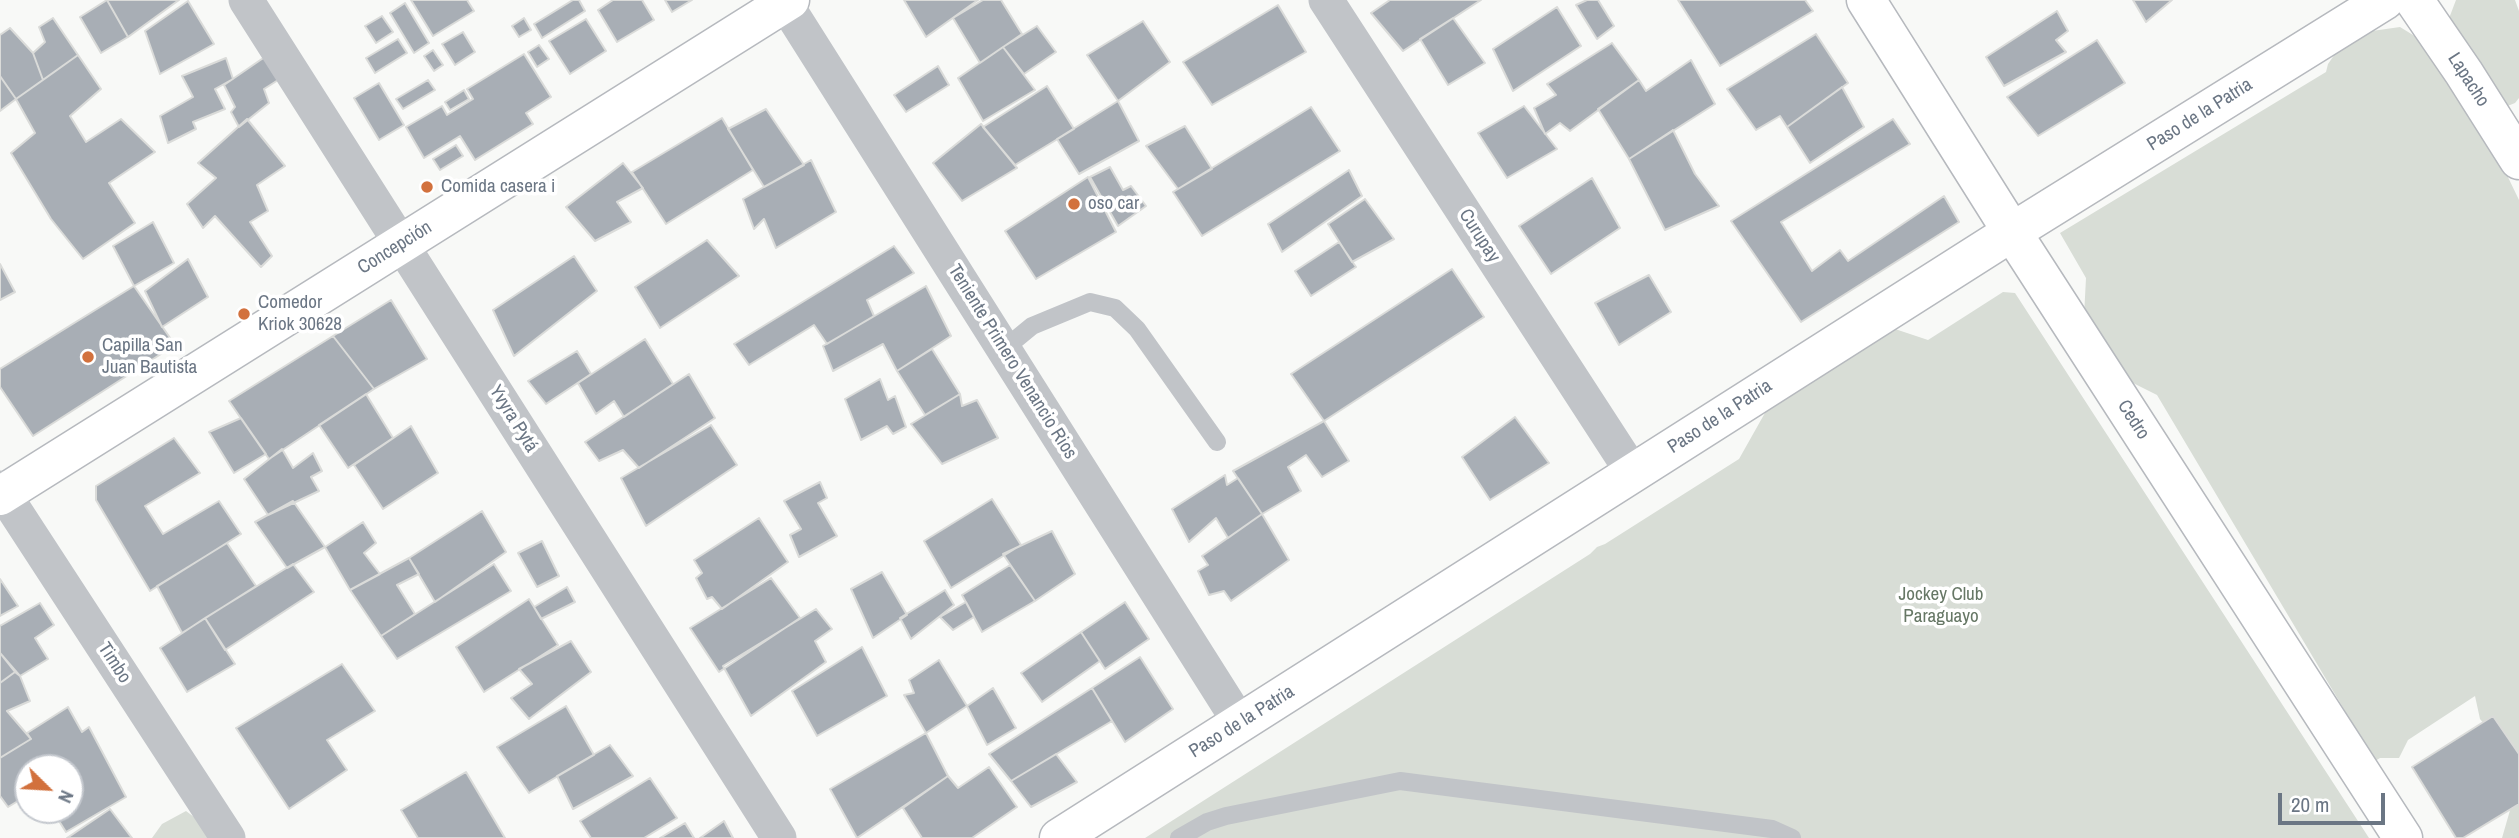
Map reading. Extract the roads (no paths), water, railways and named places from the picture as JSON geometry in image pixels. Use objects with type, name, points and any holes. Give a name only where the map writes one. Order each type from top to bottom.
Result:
[{"type":"street","name":"Yvyra Pytá","points":[[246,0],[779,838]]},
{"type":"street","name":"Curupay","points":[[1326,0],[1633,473]]},
{"type":"street","name":"Cedro","points":[[1866,0],[2012,232],[2403,838]]},
{"type":"street","name":"Paso de la Patria","points":[[1059,838],[2012,232],[2385,0]]},
{"type":"street","name":"Lapacho","points":[[2414,0],[2465,73],[2519,160]]},
{"type":"street","name":"Concepción","points":[[1,493],[786,1]]},
{"type":"street","name":"Teniente Primero Venancio Rios","points":[[786,1],[1240,723]]},
{"type":"street","name":"Timbo","points":[[1,493],[228,838]]},
{"type":"lane","points":[[1004,349],[1032,326],[1090,302],[1115,308],[1137,329],[1217,442]]},
{"type":"lane","points":[[1178,838],[1207,822],[1226,816],[1400,780],[1772,829],[1792,838]]},
{"type":"place","name":"Comida casera i","points":[[427,187]]},
{"type":"place","name":"oso car","points":[[1074,204]]},
{"type":"place","name":"Comedor Kriok 30628","points":[[244,314]]},
{"type":"place","name":"Capilla San Juan Bautista","points":[[88,357]]},
{"type":"park label","name":"Jockey Club Paraguayo","points":[[1941,606]]}]
